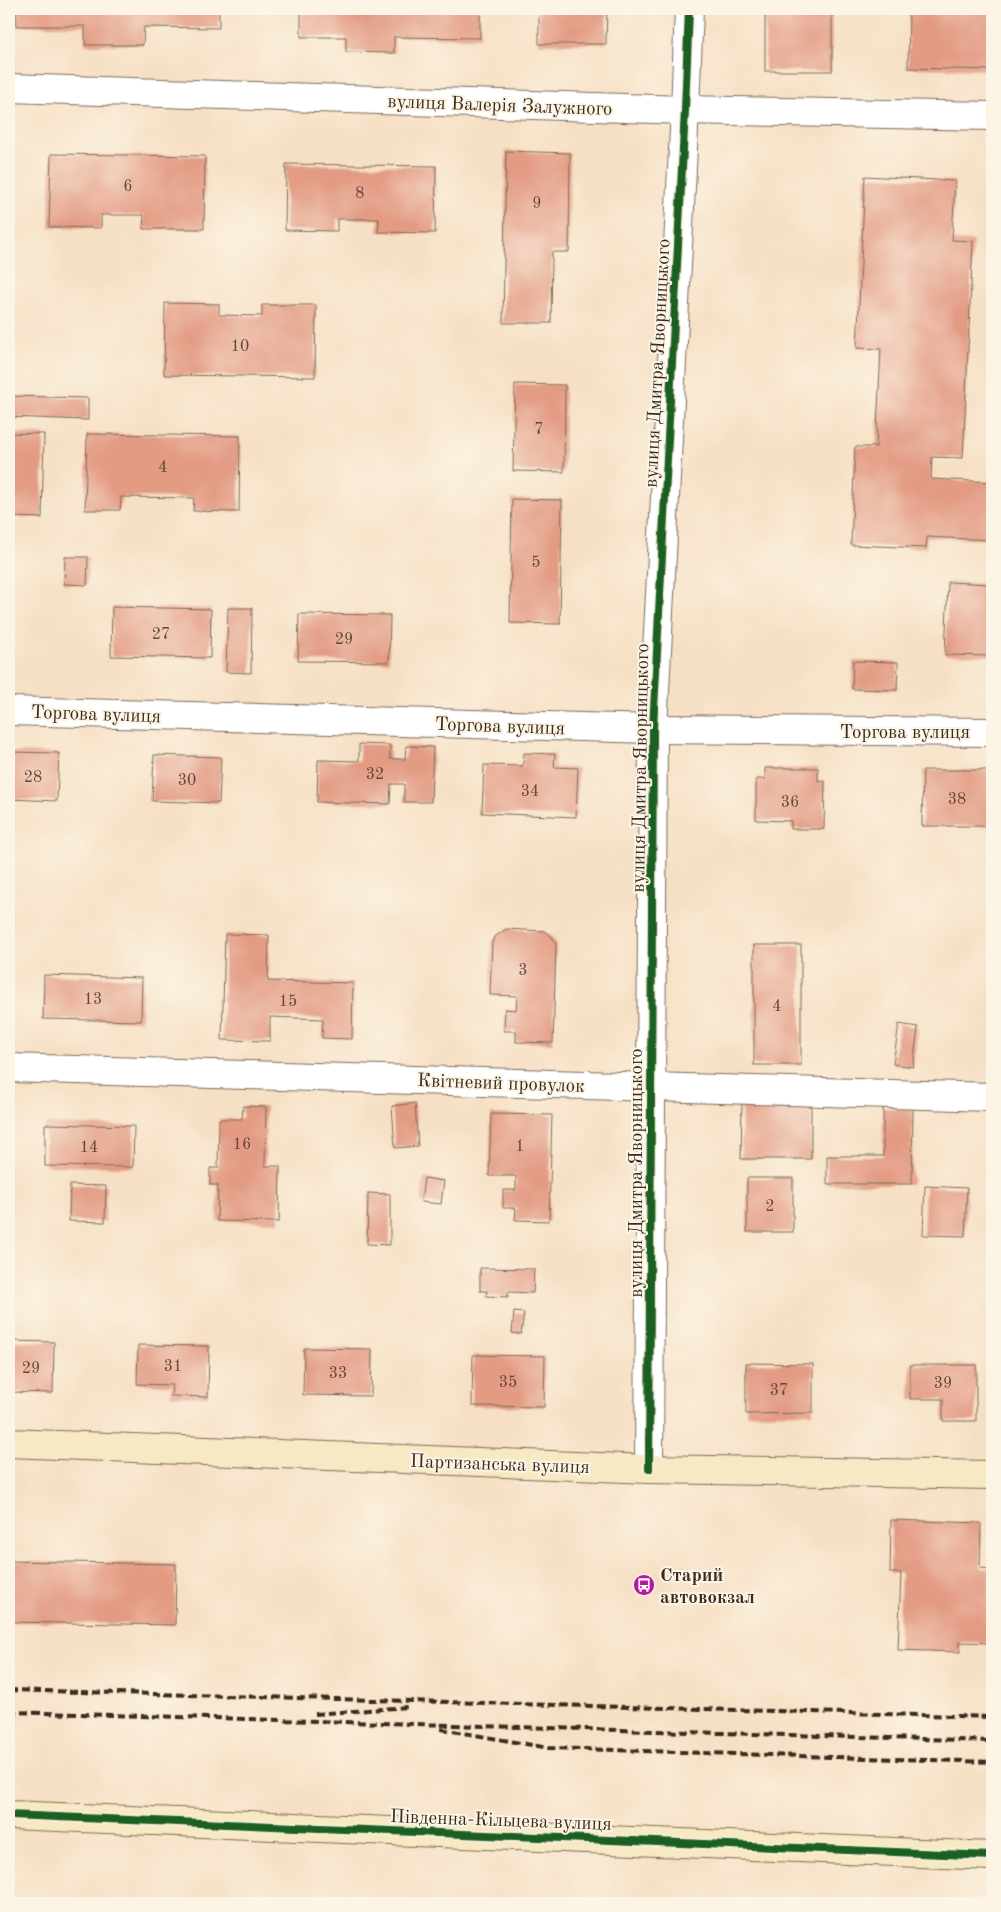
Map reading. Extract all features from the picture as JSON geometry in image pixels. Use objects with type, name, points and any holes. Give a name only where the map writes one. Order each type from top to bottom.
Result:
[{"type":"street","name":"вулиця Дмитра Яворницького","points":[[650,1469],[653,729],[689,9]]},
{"type":"street","name":"вулиця Валерія Залужного","points":[[9,88],[685,110],[992,116]]},
{"type":"street","name":"Торгова вулиця","points":[[9,711],[653,729],[992,732]]},
{"type":"street","name":"Квітневий провулок","points":[[9,1068],[992,1097]]},
{"type":"street","name":"Партизанська вулиця","points":[[9,1443],[650,1469],[992,1476]]},
{"type":"street","name":"Південна-Кільцева вулиця","points":[[9,1815],[992,1856]]},
{"type":"building","points":[[16,9],[219,9],[219,28],[144,27],[143,45],[85,45],[85,26],[16,26]]},
{"type":"building","points":[[301,9],[480,9],[480,38],[394,37],[394,53],[346,52],[346,37],[301,37]]},
{"type":"building","points":[[539,9],[607,9],[606,44],[539,44]]},
{"type":"building","points":[[765,9],[832,9],[832,71],[765,71]]},
{"type":"building","points":[[909,9],[992,9],[992,70],[908,68]]},
{"type":"building","points":[[506,151],[570,153],[569,252],[552,252],[551,323],[503,323]]},
{"type":"building","points":[[51,154],[205,156],[204,229],[143,229],[144,215],[101,215],[101,228],[49,227]]},
{"type":"building","points":[[286,164],[436,166],[435,233],[378,232],[379,219],[337,219],[337,231],[285,230]]},
{"type":"building","points":[[865,176],[955,181],[952,240],[973,241],[963,458],[932,457],[931,479],[992,482],[992,540],[927,537],[926,548],[851,545],[855,447],[876,447],[881,349],[857,348]]},
{"type":"building","points":[[165,303],[219,304],[219,315],[262,316],[262,305],[316,305],[315,377],[164,375]]},
{"type":"building","points":[[515,384],[565,385],[564,472],[513,471]]},
{"type":"building","points":[[9,396],[88,398],[88,420],[9,417]]},
{"type":"building","points":[[9,433],[44,434],[42,518],[9,517]]},
{"type":"building","points":[[87,434],[240,436],[239,512],[193,511],[194,498],[121,497],[120,510],[85,510]]},
{"type":"building","points":[[512,499],[562,500],[560,624],[510,623]]},
{"type":"building","points":[[65,557],[88,557],[87,585],[64,584]]},
{"type":"building","points":[[948,582],[992,584],[992,656],[945,655]]},
{"type":"building","points":[[9,605],[12,606],[11,654],[9,654]]},
{"type":"building","points":[[112,607],[211,609],[210,658],[111,656]]},
{"type":"building","points":[[228,608],[252,608],[251,673],[226,672]]},
{"type":"building","points":[[299,614],[390,615],[389,662],[298,661]]},
{"type":"building","points":[[853,661],[898,662],[897,690],[852,689]]},
{"type":"building","points":[[359,744],[390,745],[390,759],[405,759],[406,746],[433,747],[431,802],[404,802],[404,784],[391,784],[390,804],[317,802],[318,760],[359,761]]},
{"type":"building","points":[[9,752],[59,753],[57,801],[9,799]]},
{"type":"building","points":[[524,753],[555,754],[554,767],[578,768],[576,817],[482,813],[484,765],[523,766]]},
{"type":"building","points":[[154,755],[221,757],[219,803],[152,801]]},
{"type":"building","points":[[765,768],[818,768],[818,781],[825,781],[824,829],[791,829],[791,821],[756,820],[756,779],[765,779]]},
{"type":"building","points":[[923,770],[992,770],[992,826],[922,826]]},
{"type":"building","points":[[506,929],[544,931],[552,937],[556,944],[553,1043],[516,1042],[516,1031],[504,1031],[505,1009],[516,1010],[517,996],[490,995],[492,942],[496,936]]},
{"type":"building","points":[[225,934],[269,935],[268,981],[353,983],[352,1039],[322,1038],[323,1019],[270,1017],[270,1041],[222,1040]]},
{"type":"building","points":[[754,945],[801,945],[801,1065],[754,1065]]},
{"type":"building","points":[[44,975],[142,978],[141,1021],[43,1019]]},
{"type":"building","points":[[899,1024],[918,1027],[913,1067],[893,1064]]},
{"type":"building","points":[[742,1101],[811,1102],[811,1159],[741,1159]]},
{"type":"building","points":[[415,1103],[418,1146],[395,1148],[392,1106]]},
{"type":"building","points":[[243,1106],[266,1107],[265,1166],[280,1166],[279,1222],[217,1221],[218,1185],[210,1185],[210,1168],[218,1168],[219,1119],[242,1119]]},
{"type":"building","points":[[883,1108],[913,1108],[912,1184],[827,1184],[827,1156],[883,1156]]},
{"type":"building","points":[[491,1114],[552,1115],[549,1221],[515,1220],[516,1208],[503,1208],[503,1190],[516,1190],[516,1176],[489,1176]]},
{"type":"building","points":[[45,1124],[134,1126],[133,1167],[45,1166]]},
{"type":"building","points":[[424,1178],[444,1181],[441,1204],[421,1202]]},
{"type":"building","points":[[747,1178],[793,1178],[793,1232],[747,1232]]},
{"type":"building","points":[[70,1185],[106,1186],[105,1222],[69,1221]]},
{"type":"building","points":[[925,1186],[967,1188],[965,1236],[923,1235]]},
{"type":"building","points":[[368,1193],[390,1194],[390,1245],[367,1244]]},
{"type":"building","points":[[480,1268],[534,1269],[533,1293],[508,1292],[508,1297],[486,1296],[487,1291],[480,1291]]},
{"type":"building","points":[[514,1312],[524,1313],[521,1334],[512,1333]]},
{"type":"building","points":[[9,1341],[54,1342],[53,1393],[9,1392]]},
{"type":"building","points":[[138,1345],[209,1346],[208,1397],[171,1396],[172,1385],[137,1384]]},
{"type":"building","points":[[304,1348],[372,1349],[371,1396],[303,1395]]},
{"type":"building","points":[[473,1355],[545,1356],[544,1407],[472,1406]]},
{"type":"building","points":[[746,1363],[813,1364],[813,1413],[746,1414]]},
{"type":"building","points":[[910,1365],[976,1365],[976,1421],[943,1421],[943,1399],[910,1399]]},
{"type":"building","points":[[891,1520],[981,1523],[980,1568],[992,1569],[992,1643],[960,1642],[960,1652],[898,1650],[901,1573],[890,1573]]},
{"type":"building","points":[[9,1561],[176,1564],[175,1625],[9,1622]]},
{"type":"railway","points":[[9,1690],[992,1717]]},
{"type":"railway","points":[[315,1714],[408,1707]]},
{"type":"railway","points":[[9,1712],[992,1741]]},
{"type":"railway","points":[[441,1729],[549,1748],[992,1762]]},
{"type":"cycle path","points":[[649,1469],[653,729],[689,9]]},
{"type":"cycle path","points":[[9,1815],[992,1856]]},
{"type":"place","name":"Старий автовокзал","points":[[644,1585]]}]
